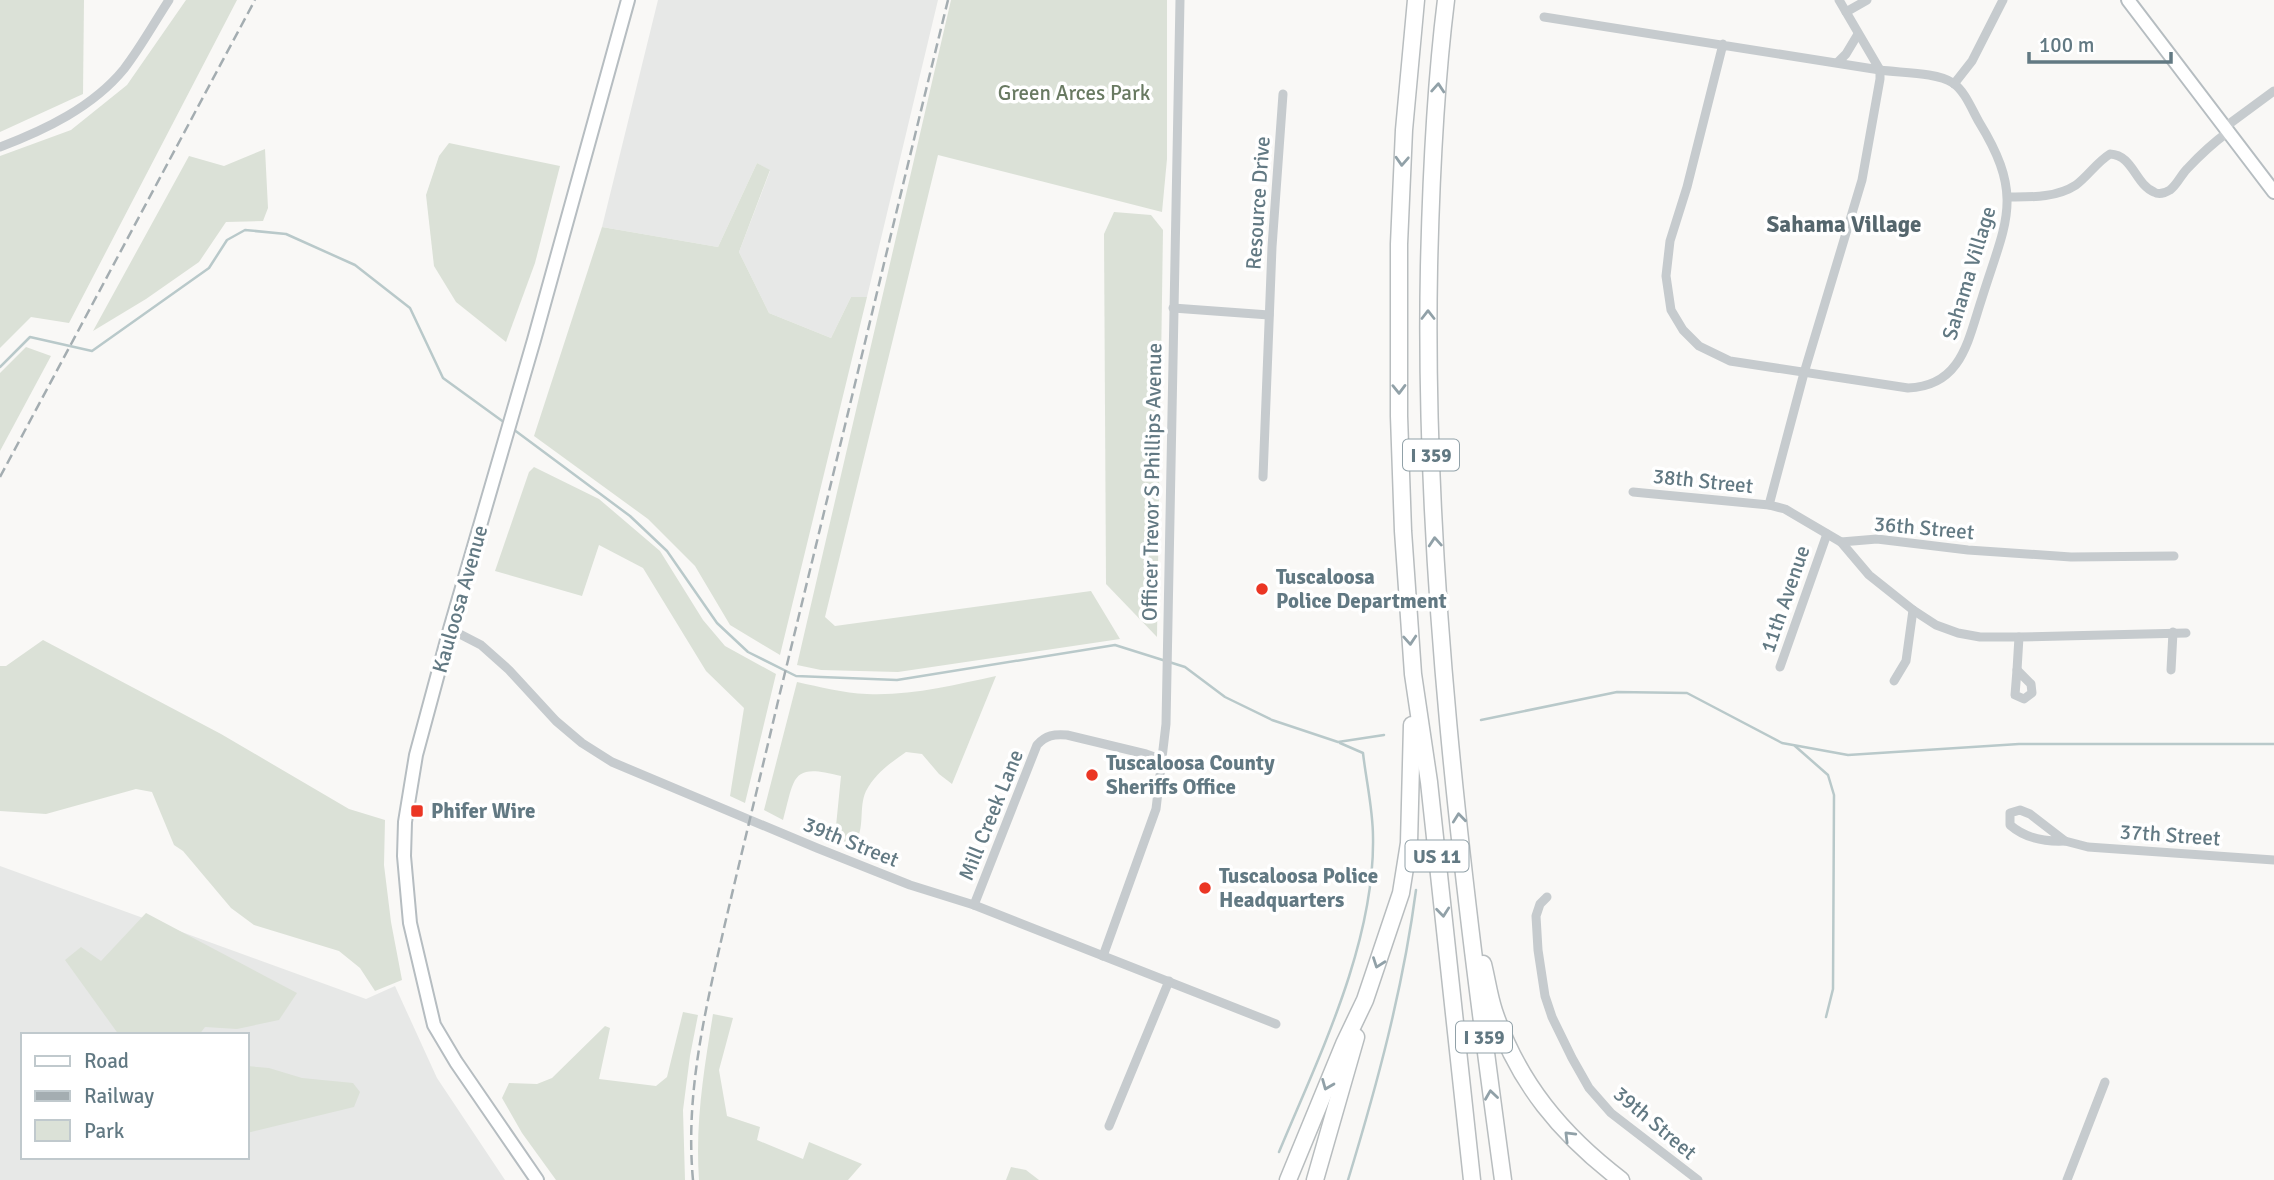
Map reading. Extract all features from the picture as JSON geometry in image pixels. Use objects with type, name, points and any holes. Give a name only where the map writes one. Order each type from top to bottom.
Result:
[{"type":"highway","name":"I 359","points":[[1413,674],[1403,531],[1398,302],[1404,130],[1416,0]]},
{"type":"highway","name":"I 359","points":[[1446,0],[1430,227],[1429,419],[1445,693],[1503,1180]]},
{"type":"highway","points":[[1315,1180],[1365,1000],[1398,904],[1409,843],[1413,674]]},
{"type":"highway","name":"US 11","points":[[1413,674],[1429,782],[1472,1180]]},
{"type":"highway","points":[[1469,910],[1494,1010],[1506,1043],[1522,1073],[1562,1129],[1587,1154],[1621,1180]]},
{"type":"highway","points":[[1288,1180],[1339,1055],[1365,1000]]},
{"type":"street","points":[[0,147],[61,119],[99,94],[124,69],[169,0]]},
{"type":"street","name":"Kauloosa Avenue","points":[[537,1180],[456,1062],[434,1025],[410,923],[404,856],[409,789],[450,629],[503,451],[628,0]]},
{"type":"street","name":"Officer Trevor S Phillips Avenue","points":[[1104,956],[1156,809],[1166,724],[1180,0]]},
{"type":"street","points":[[1769,505],[1804,373],[1862,180],[1877,94],[1880,70],[1839,0]]},
{"type":"street","points":[[1846,12],[1867,0]]},
{"type":"street","points":[[1544,17],[1942,78],[1954,84],[1972,61],[2003,0]]},
{"type":"street","points":[[2128,0],[2274,192]]},
{"type":"street","points":[[1838,62],[1858,34]]},
{"type":"street","name":"Sahama Village","points":[[1723,44],[1687,187],[1670,241],[1665,276],[1671,310],[1683,330],[1709,352],[1730,361],[1908,388],[1931,384],[1950,372],[1958,363],[1967,343],[2005,223],[2009,197],[1997,154],[1963,94],[1954,84]]},
{"type":"street","points":[[2009,197],[2043,196],[2065,190],[2075,185],[2110,154],[2126,160],[2145,186],[2162,194],[2171,189],[2200,154],[2274,91]]},
{"type":"street","name":"Resource Drive","points":[[1263,477],[1269,315],[1283,94]]},
{"type":"street","points":[[1173,308],[1269,315]]},
{"type":"street","name":"38th Street","points":[[1633,492],[1769,505]]},
{"type":"street","name":"11th Avenue","points":[[1769,505],[1785,509],[1827,534],[1780,667]]},
{"type":"street","points":[[1827,534],[1840,542]]},
{"type":"street","name":"36th Street","points":[[1840,542],[1877,540],[2071,557],[2174,556]]},
{"type":"street","name":"36th Street","points":[[1840,542],[1869,575],[1913,610],[1936,625],[1958,633],[1980,637],[2186,633]]},
{"type":"street","points":[[1894,681],[1906,661],[1913,610]]},
{"type":"street","name":"39th Street","points":[[450,629],[481,645],[573,736],[612,762],[817,848],[910,884],[974,905],[1276,1024]]},
{"type":"street","points":[[2171,670],[2173,632]]},
{"type":"street","points":[[2017,670],[2019,637]]},
{"type":"street","name":"Mill Creek Lane","points":[[974,905],[1037,746],[1042,740],[1055,734],[1067,735],[1163,760]]},
{"type":"street","name":"37th Street","points":[[2065,841],[2030,814],[2020,810],[2010,813],[2010,825],[2018,833],[2040,840],[2065,841],[2088,847],[2274,860]]},
{"type":"street","name":"39th Street","points":[[1547,897],[1540,904],[1536,916],[1545,996],[1552,1017],[1588,1088],[1611,1113],[1698,1180]]},
{"type":"street","points":[[1109,1126],[1169,981]]},
{"type":"street","points":[[2067,1180],[2105,1082]]},
{"type":"shaded area","points":[[658,0],[938,0],[867,297],[851,297],[831,338],[769,313],[739,252],[770,171],[757,163],[718,247],[602,227]]},
{"type":"shaded area","points":[[0,866],[366,999],[395,986],[437,1078],[505,1180],[0,1180]]},
{"type":"green space","points":[[0,0],[84,0],[83,94],[0,132]]},
{"type":"green space","points":[[186,0],[237,0],[69,323],[31,317],[0,348],[0,156],[71,130],[127,85]]},
{"type":"green space","name":"Green Arces Park","points":[[951,0],[1167,0],[1167,159],[1162,212],[938,155],[825,617],[835,626],[1091,591],[1120,639],[898,672],[821,670],[797,665]]},
{"type":"green space","points":[[449,143],[560,166],[535,263],[506,342],[456,302],[434,266],[426,195],[439,156]]},
{"type":"green space","points":[[265,149],[268,208],[263,221],[226,222],[199,262],[93,331],[189,156],[224,166]]},
{"type":"green space","points":[[757,163],[770,170],[739,252],[769,313],[831,338],[851,297],[867,297],[780,655],[730,625],[695,566],[648,519],[534,436],[602,227],[718,247]]},
{"type":"green space","points":[[1114,212],[1151,215],[1163,230],[1157,637],[1106,584],[1104,234]]},
{"type":"green space","points":[[26,347],[51,356],[0,451],[0,373]]},
{"type":"green space","points":[[534,467],[599,499],[660,551],[703,620],[725,646],[776,674],[745,803],[730,796],[744,708],[706,671],[643,568],[599,545],[582,596],[495,571],[529,472]]},
{"type":"green space","points":[[43,640],[221,734],[349,809],[385,820],[384,865],[402,980],[375,991],[360,968],[339,951],[254,925],[231,908],[183,851],[174,845],[152,792],[136,789],[46,814],[0,811],[0,666],[6,666]]},
{"type":"green space","points":[[996,676],[952,784],[939,774],[922,754],[906,752],[878,774],[866,791],[860,832],[854,844],[838,840],[835,836],[841,776],[813,771],[804,773],[793,783],[783,820],[764,810],[797,682],[832,690],[883,694],[932,689]]},
{"type":"green space","points":[[146,913],[297,993],[279,1020],[237,1029],[205,1027],[200,1033],[118,1033],[65,960],[81,947],[101,961]]},
{"type":"green space","points":[[683,1012],[698,1015],[683,1110],[685,1180],[556,1180],[522,1133],[502,1098],[509,1083],[537,1084],[552,1078],[605,1026],[610,1028],[599,1079],[656,1086],[667,1077]]},
{"type":"green space","points":[[713,1014],[733,1018],[719,1070],[727,1116],[760,1127],[757,1140],[803,1159],[809,1142],[862,1164],[848,1180],[699,1180],[699,1117]]},
{"type":"green space","points":[[248,1066],[269,1068],[302,1078],[353,1083],[360,1092],[354,1107],[248,1133]]},
{"type":"green space","points":[[1011,1167],[1026,1170],[1039,1180],[1006,1180]]},
{"type":"waterway","points":[[0,367],[30,337],[92,351],[209,268],[227,240],[245,230],[286,234],[355,265],[410,308],[443,378],[505,423]]},
{"type":"waterway","points":[[513,429],[630,516],[667,551],[717,623],[748,652],[796,676],[897,680],[1115,645],[1185,667],[1225,697],[1272,720],[1338,742],[1384,735]]},
{"type":"waterway","points":[[1481,720],[1617,692],[1687,693],[1782,743],[1848,755],[2019,744],[2274,744]]},
{"type":"waterway","points":[[1279,1152],[1342,998],[1365,917],[1371,877],[1373,826],[1363,753],[1340,743]]},
{"type":"waterway","points":[[1795,746],[1828,775],[1834,795],[1833,989],[1826,1017]]},
{"type":"waterway","points":[[1348,1180],[1388,1036],[1404,964],[1416,890]]},
{"type":"railway","points":[[0,477],[255,0]]},
{"type":"railway","points":[[693,1180],[691,1148],[694,1084],[710,990],[948,0]]},
{"type":"place","name":"Tuscaloosa Police Department","points":[[1262,589]]},
{"type":"place","name":"Tuscaloosa County Sheriffs Office","points":[[1092,775]]},
{"type":"place","name":"Phifer Wire","points":[[417,811]]},
{"type":"place","name":"Tuscaloosa Police Headquarters","points":[[1205,888]]},
{"type":"district","name":"Sahama Village","points":[[1844,224]]}]
